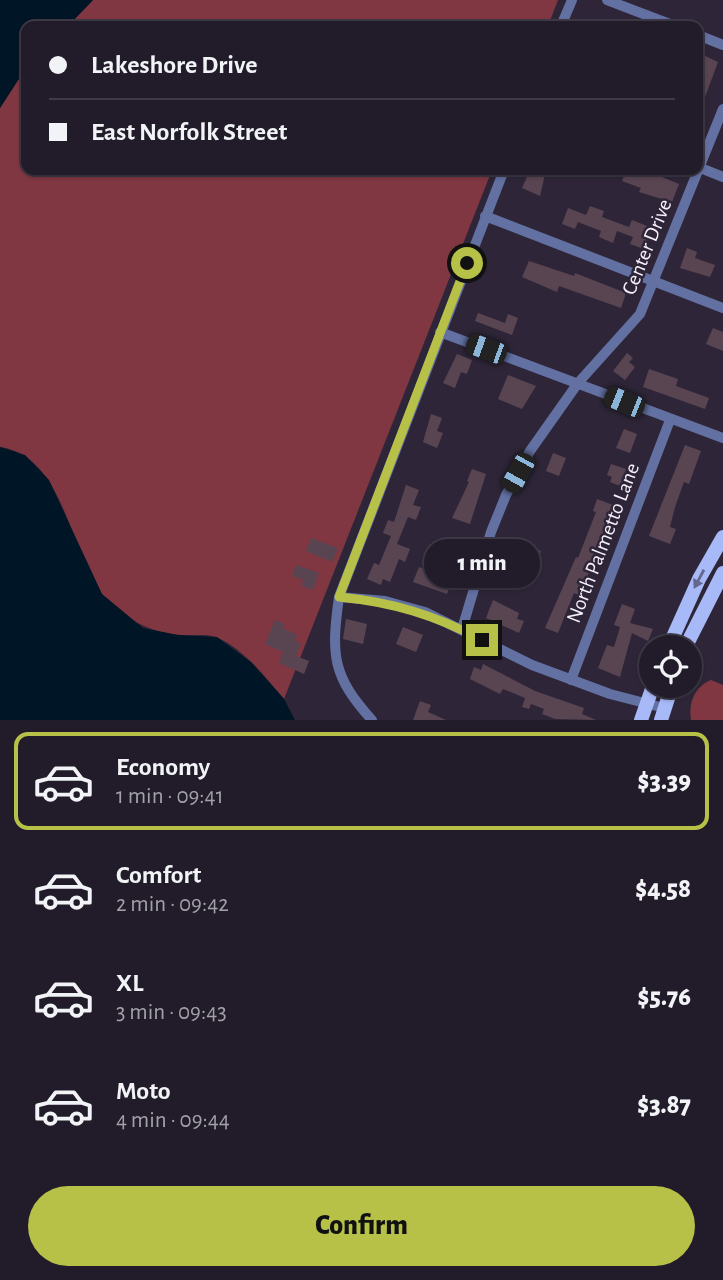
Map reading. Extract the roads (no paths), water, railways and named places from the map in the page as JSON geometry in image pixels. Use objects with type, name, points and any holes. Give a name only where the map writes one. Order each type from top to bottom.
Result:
[{"type":"main road","points":[[674,635],[699,579],[723,537]]},
{"type":"main road","points":[[692,635],[723,573]]},
{"type":"main road","points":[[641,720],[648,698]]},
{"type":"street","points":[[563,21],[572,0]]},
{"type":"street","points":[[607,0],[662,21]]},
{"type":"street","points":[[703,37],[723,45]]},
{"type":"street","name":"Center Drive","points":[[703,158],[723,109]]},
{"type":"street","points":[[703,170],[723,177]]},
{"type":"street","points":[[372,720],[346,690],[337,669],[335,624],[339,597],[502,175]]},
{"type":"street","name":"Center Drive","points":[[462,629],[491,532],[506,495],[530,451],[578,383],[640,314],[656,281],[696,175]]},
{"type":"street","points":[[485,216],[723,308]]},
{"type":"street","points":[[440,332],[723,439]]},
{"type":"street","name":"North Palmetto Lane","points":[[571,680],[670,420]]},
{"type":"street","points":[[339,597],[398,605],[425,612],[502,651],[571,680],[646,702],[663,714]]},
{"type":"water","points":[[0,0],[93,0],[73,21],[21,21],[21,76],[0,108]]},
{"type":"water","points":[[0,447],[25,455],[49,480],[102,594],[143,628],[178,635],[217,637],[252,663],[284,699],[295,720],[0,720]]}]
